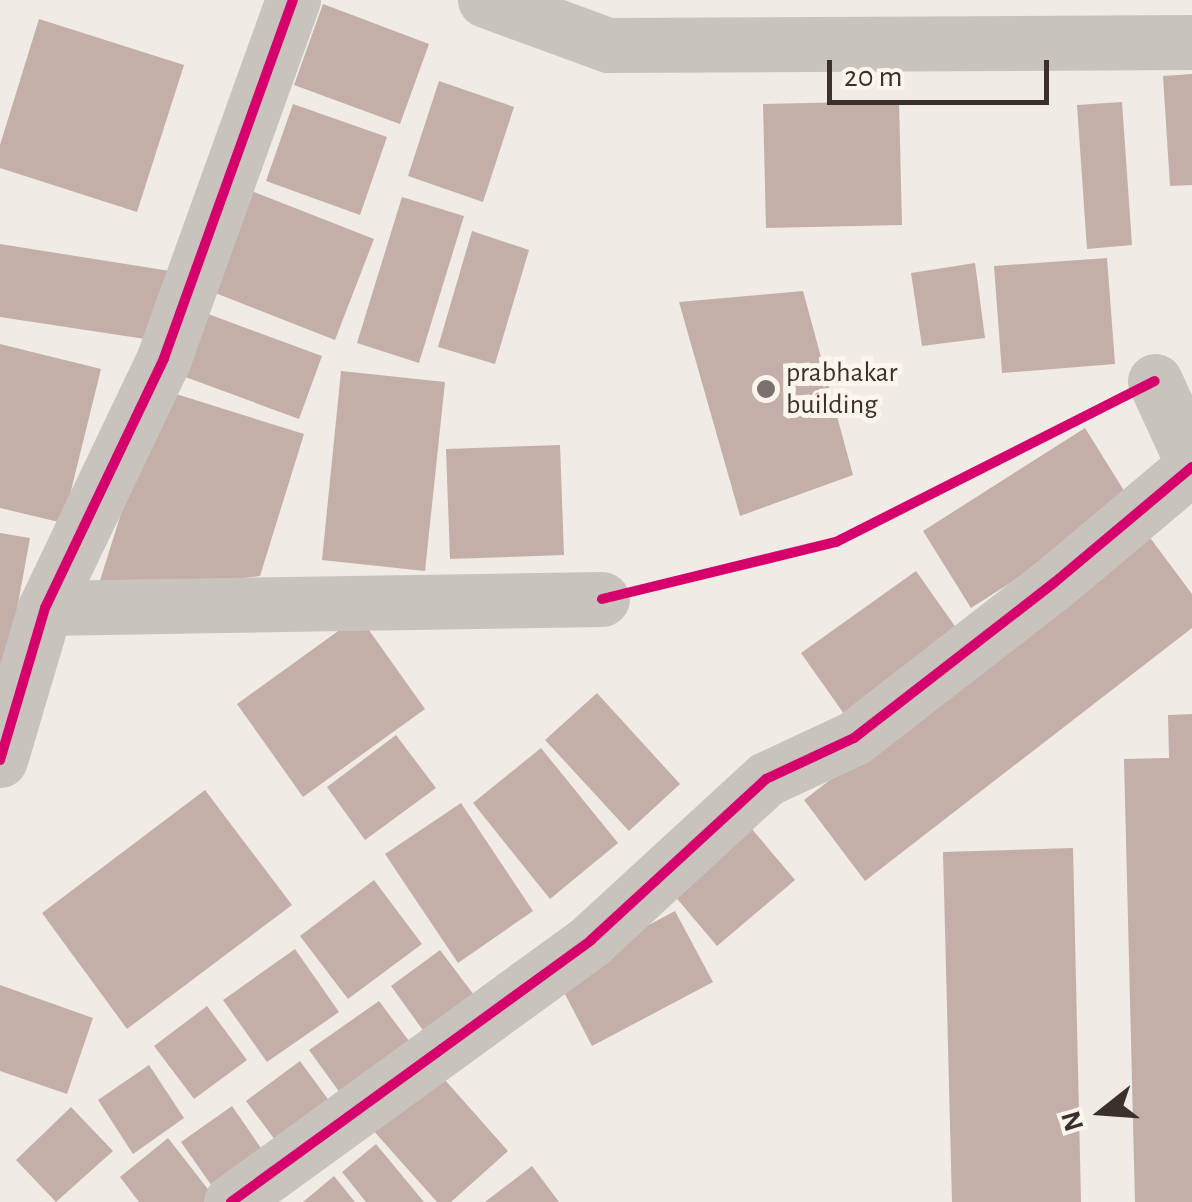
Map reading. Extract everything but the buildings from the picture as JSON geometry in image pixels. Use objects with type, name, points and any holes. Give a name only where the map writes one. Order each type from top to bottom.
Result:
[{"type":"street","points":[[0,760],[45,608],[164,358],[293,0]]},
{"type":"street","points":[[485,0],[608,45],[1192,42]]},
{"type":"street","points":[[231,1202],[591,940],[766,780],[854,738],[1055,582],[1192,464],[1154,381]]},
{"type":"street","points":[[45,608],[602,599]]},
{"type":"cycle path","points":[[0,760],[45,608],[164,358],[293,0]]},
{"type":"cycle path","points":[[602,599],[836,542],[1155,381]]},
{"type":"cycle path","points":[[231,1202],[591,940],[766,779],[854,738],[1055,582],[1192,467]]},
{"type":"place","name":"prabhakar building","points":[[766,389]]}]
